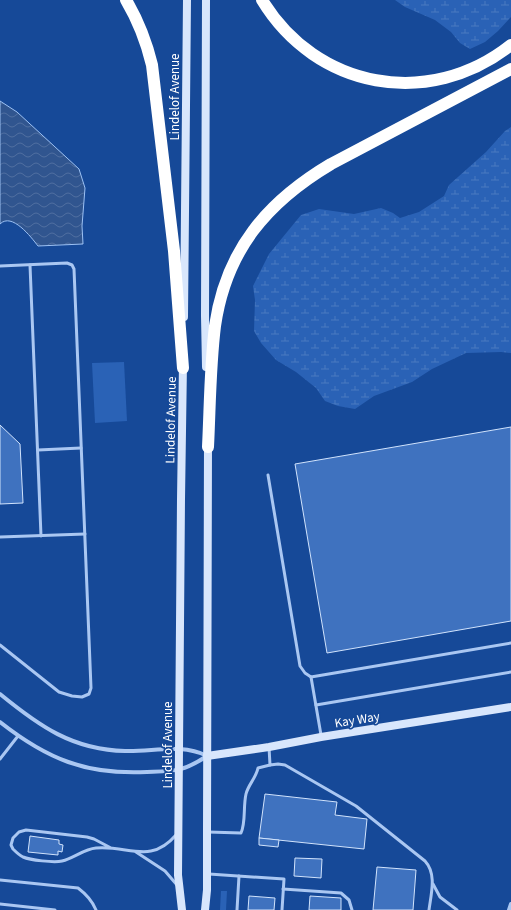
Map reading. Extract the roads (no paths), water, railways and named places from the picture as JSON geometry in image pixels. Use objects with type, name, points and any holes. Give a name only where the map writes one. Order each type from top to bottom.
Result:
[{"type":"highway","points":[[126,0],[145,36],[152,66],[174,259],[183,368]]},
{"type":"highway","points":[[262,0],[268,11],[282,28],[306,50],[334,67],[357,76],[378,81],[419,82],[436,80],[458,74],[481,65],[511,45]]},
{"type":"highway","points":[[208,447],[213,344],[221,297],[237,257],[248,238],[267,213],[282,198],[311,176],[331,164],[511,69]]},
{"type":"main road","name":"Lindelof Avenue","points":[[182,910],[179,889],[179,748],[181,499],[186,239],[187,0]]},
{"type":"main road","points":[[205,910],[207,874],[208,447],[205,316],[206,0]]},
{"type":"main road","name":"Kay Way","points":[[207,756],[511,707]]},
{"type":"street","points":[[0,694],[39,724],[52,732],[91,747],[126,751],[179,748],[193,750],[207,756]]},
{"type":"street","points":[[0,722],[18,736],[42,751],[68,763],[86,768],[126,773],[179,770],[194,765],[207,756]]},
{"type":"street","points":[[508,910],[511,904]]},
{"type":"lane","points":[[0,266],[67,263],[72,265],[74,269],[92,688],[89,694],[82,697],[59,692],[52,688],[0,645]]},
{"type":"lane","points":[[30,265],[41,536]]},
{"type":"lane","points":[[38,450],[81,448]]},
{"type":"lane","points":[[268,475],[300,666],[305,673],[311,677],[511,643]]},
{"type":"lane","points":[[0,537],[85,534]]},
{"type":"lane","points":[[316,705],[511,672]]},
{"type":"lane","points":[[311,677],[321,737]]},
{"type":"lane","points":[[0,759],[18,736]]},
{"type":"lane","points":[[269,747],[270,765]]},
{"type":"lane","points":[[207,832],[241,833],[246,795],[258,768],[278,764],[285,766],[356,806],[425,861],[431,870],[432,883],[429,910]]},
{"type":"lane","points":[[111,848],[87,837],[31,830],[18,832],[11,841],[13,849],[24,857],[58,861],[94,848],[111,848],[136,852],[146,852],[160,849],[166,846],[179,832]]},
{"type":"lane","points":[[136,852],[165,871],[179,889]]},
{"type":"lane","points":[[207,874],[284,879],[282,910]]},
{"type":"lane","points":[[237,910],[239,876]]},
{"type":"lane","points":[[0,880],[78,888],[86,894],[96,910]]},
{"type":"lane","points":[[432,883],[440,897],[457,910]]},
{"type":"lane","points":[[283,889],[341,893],[348,900],[352,910]]},
{"type":"lane","points":[[0,904],[55,910]]},
{"type":"water","points":[[0,101],[17,112],[79,169],[85,188],[82,226],[83,244],[38,246],[21,227],[15,223],[5,221],[0,224]]}]
